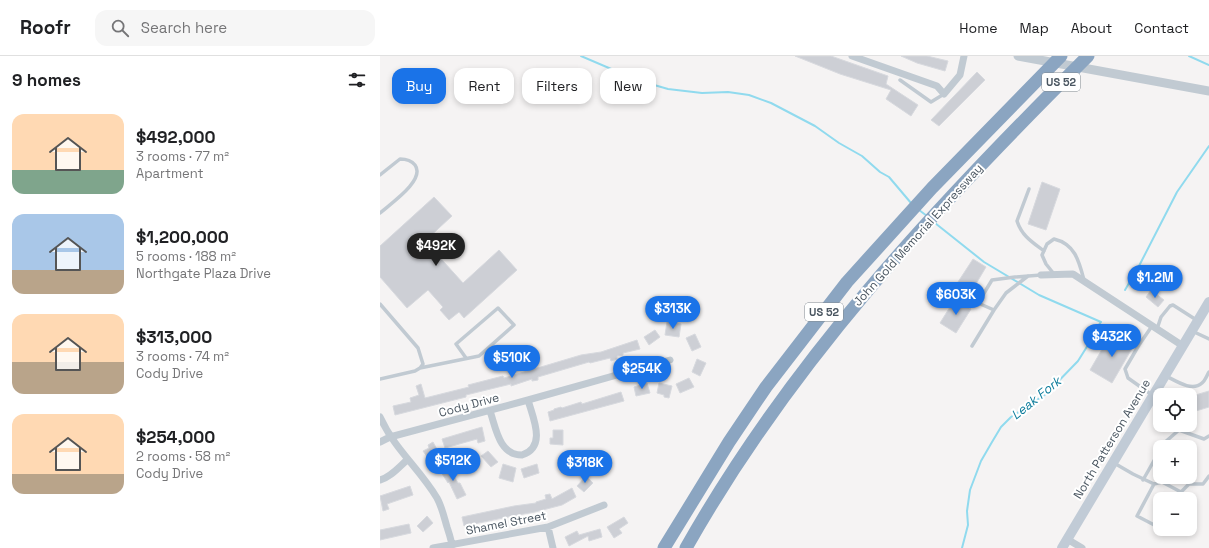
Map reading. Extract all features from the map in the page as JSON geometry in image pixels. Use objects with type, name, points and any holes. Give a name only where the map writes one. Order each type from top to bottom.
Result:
[{"type":"highway","name":"John Gold Memorial Expressway","points":[[664,548],[729,442],[766,387],[848,282],[889,234],[1061,56]]},
{"type":"highway","name":"John Gold Memorial Expressway","points":[[686,548],[737,464],[778,404],[865,292],[912,239],[1035,109],[1088,56]]},
{"type":"main road","name":"North Patterson Avenue","points":[[1158,388],[1209,302]]},
{"type":"main road","name":"North Patterson Avenue","points":[[1064,544],[1153,396]]},
{"type":"street","points":[[852,56],[937,86],[944,94],[960,75],[964,56]]},
{"type":"street","points":[[1018,56],[1209,91]]},
{"type":"street","points":[[1041,275],[1073,274],[1183,346]]},
{"type":"street","name":"Cody Drive","points":[[380,442],[390,437],[670,360]]},
{"type":"street","points":[[490,410],[499,437],[506,450],[522,455],[532,448],[537,440],[536,425],[528,400]]},
{"type":"street","points":[[380,417],[390,437],[407,460],[418,471],[437,499],[441,507],[452,546]]},
{"type":"street","points":[[380,480],[393,473],[407,460]]},
{"type":"street","name":"Shamel Street","points":[[433,548],[452,546],[548,527],[604,505]]},
{"type":"street","points":[[548,527],[553,548]]},
{"type":"street","points":[[1064,544],[1082,548]]},
{"type":"lane","points":[[900,80],[931,102],[944,94]]},
{"type":"lane","points":[[380,175],[400,159],[410,161],[415,164],[417,170],[414,183],[380,213]]},
{"type":"lane","points":[[1029,189],[1017,221],[1021,231],[1026,237],[1044,251]]},
{"type":"lane","points":[[1054,275],[1042,255],[1047,244],[1054,239],[1065,242],[1075,253],[1085,281]]},
{"type":"lane","points":[[994,310],[978,302],[992,280],[1041,275]]},
{"type":"lane","points":[[972,346],[1006,293],[1028,276]]},
{"type":"lane","points":[[380,304],[418,348],[423,364],[420,368]]},
{"type":"lane","points":[[1153,396],[1128,378],[1125,369],[1140,345],[1170,306],[1174,306],[1198,321]]},
{"type":"lane","points":[[380,379],[420,368],[479,356],[514,325],[498,308],[456,344],[466,358]]},
{"type":"lane","points":[[1115,329],[1140,345]]},
{"type":"lane","points":[[1192,330],[1209,339]]},
{"type":"lane","points":[[1165,375],[1186,386],[1196,386],[1202,383],[1209,372]]},
{"type":"lane","points":[[1167,440],[1179,430],[1204,439],[1209,436]]},
{"type":"lane","points":[[1113,462],[1143,480],[1153,484]]},
{"type":"lane","points":[[1143,480],[1153,462]]},
{"type":"lane","points":[[1166,484],[1181,492],[1189,484],[1203,484],[1209,476]]},
{"type":"lane","points":[[1153,524],[1137,516],[1154,484]]},
{"type":"building","points":[[795,56],[831,56],[888,76],[886,84],[918,105],[911,116],[886,99],[891,90],[840,74]]},
{"type":"building","points":[[901,56],[927,56],[948,61],[945,71],[917,63]]},
{"type":"building","points":[[977,72],[985,80],[939,126],[931,120]]},
{"type":"building","points":[[1042,182],[1060,189],[1046,230],[1028,224]]},
{"type":"building","points":[[434,197],[452,216],[425,241],[463,283],[499,250],[517,270],[464,318],[459,312],[449,320],[440,310],[443,307],[428,290],[407,308],[380,277],[380,246]]},
{"type":"building","points":[[973,259],[986,267],[970,294],[956,285]]},
{"type":"building","points":[[1151,290],[1164,300],[1158,307],[1146,297]]},
{"type":"building","points":[[955,299],[971,309],[956,333],[940,323]]},
{"type":"building","points":[[667,322],[681,324],[679,337],[665,335]]},
{"type":"building","points":[[655,330],[660,337],[649,345],[644,337]]},
{"type":"building","points":[[1112,332],[1134,345],[1112,383],[1090,370]]},
{"type":"building","points":[[695,334],[701,347],[692,351],[686,338]]},
{"type":"building","points":[[637,340],[640,349],[623,353],[623,355],[617,356],[617,359],[611,361],[610,358],[589,362],[538,377],[538,380],[532,381],[532,379],[511,386],[511,384],[466,395],[466,397],[395,415],[393,406],[411,402],[410,398],[419,395],[416,386],[421,384],[425,398],[469,387],[468,385],[503,376],[504,378],[581,355],[601,352]]},
{"type":"building","points":[[697,359],[706,363],[700,376],[692,372]]},
{"type":"building","points":[[689,378],[694,387],[680,393],[676,384]]},
{"type":"building","points":[[647,383],[650,393],[636,396],[634,387]]},
{"type":"building","points":[[659,383],[672,386],[669,398],[657,393]]},
{"type":"building","points":[[1209,391],[1209,407],[1197,411],[1197,395]]},
{"type":"building","points":[[621,392],[624,401],[550,421],[548,412],[554,409],[581,402],[582,404]]},
{"type":"building","points":[[482,427],[485,441],[478,443],[477,439],[445,448],[442,439]]},
{"type":"building","points":[[553,430],[563,430],[563,445],[550,444],[550,438],[553,438]]},
{"type":"building","points":[[433,442],[438,451],[428,458],[423,451],[429,448],[428,445]]},
{"type":"building","points":[[488,451],[498,462],[491,467],[481,456]]},
{"type":"building","points":[[503,464],[516,468],[513,482],[499,478]]},
{"type":"building","points":[[537,464],[539,473],[524,478],[521,469]]},
{"type":"building","points":[[447,465],[458,483],[460,483],[466,495],[457,499],[449,482],[448,483],[439,469]]},
{"type":"building","points":[[586,476],[593,483],[584,492],[577,486]]},
{"type":"building","points":[[410,486],[413,495],[387,504],[389,509],[383,511],[380,496]]},
{"type":"building","points":[[572,488],[576,497],[562,505],[464,526],[462,517],[536,503],[546,499],[545,495],[550,494],[552,499]]},
{"type":"building","points":[[427,516],[433,523],[423,532],[417,526]]},
{"type":"building","points":[[624,517],[628,523],[619,529],[622,533],[614,538],[607,527]]},
{"type":"building","points":[[409,524],[411,533],[380,540],[380,530]]},
{"type":"building","points":[[600,529],[602,537],[589,541],[588,536],[569,546],[565,537],[577,531],[579,535]]},
{"type":"waterway","points":[[581,56],[637,80],[668,89],[702,93],[728,92],[749,95],[771,103],[815,126],[839,143],[862,156],[880,172],[889,177],[911,203]]},
{"type":"waterway","points":[[1189,56],[1209,65]]},
{"type":"waterway","name":"Leak Fork","points":[[1125,290],[1177,192],[1209,146]]},
{"type":"waterway","points":[[919,210],[927,216]]},
{"type":"waterway","name":"Leak Fork","points":[[935,223],[984,262],[1039,295],[1101,322],[1089,337],[1088,345],[1078,361],[1046,394],[1011,417],[1001,427],[981,461],[970,490],[967,511],[968,525],[962,548]]}]
